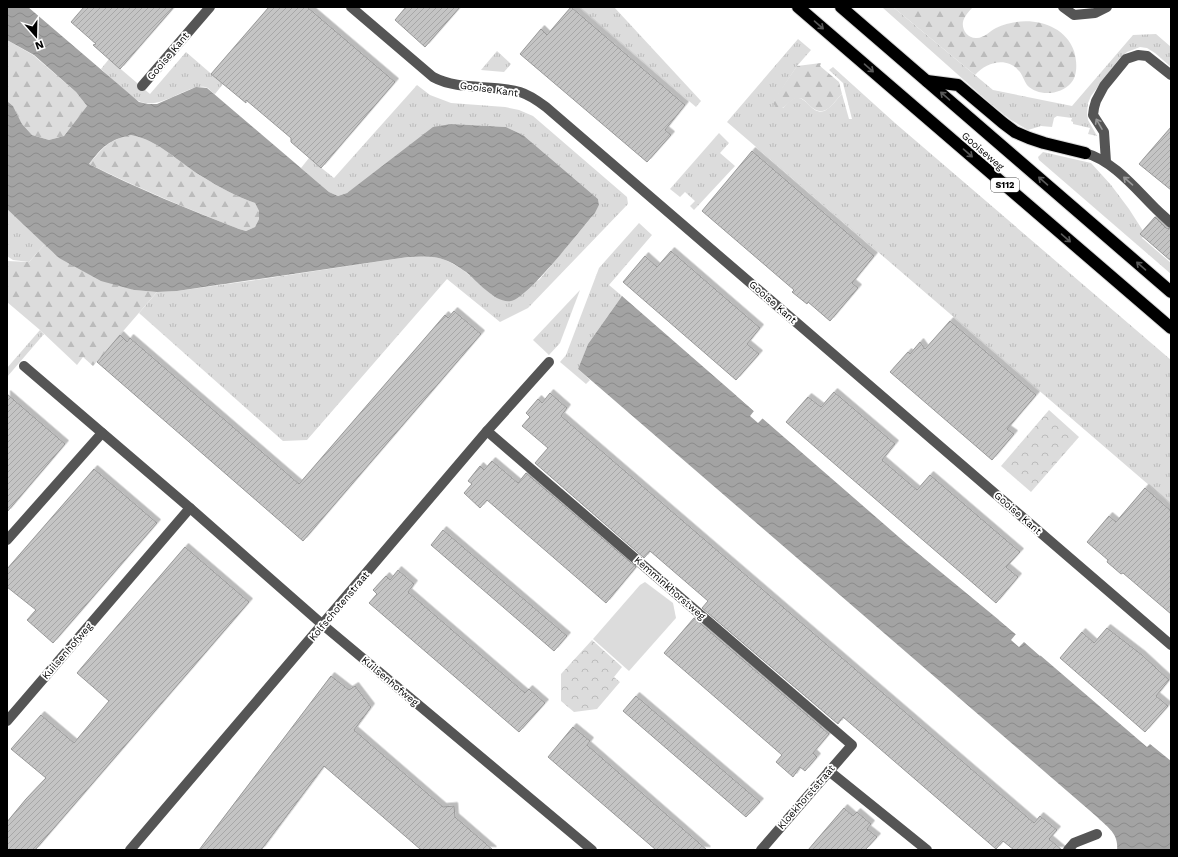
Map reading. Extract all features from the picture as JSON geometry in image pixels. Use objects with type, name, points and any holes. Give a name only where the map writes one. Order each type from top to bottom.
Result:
[{"type":"highway","name":"Gooiseweg","points":[[798,7],[1171,328]]},
{"type":"highway","name":"Gooiseweg","points":[[841,7],[1171,292]]},
{"type":"highway","points":[[927,81],[958,84],[1015,132],[1044,143],[1085,153]]},
{"type":"street","name":"Gooise Kant","points":[[142,86],[210,7]]},
{"type":"street","name":"Gooise Kant","points":[[351,7],[432,77],[440,81],[459,85],[503,89],[521,93],[534,98],[546,107],[1171,645]]},
{"type":"street","points":[[1063,7],[1074,15],[1079,15],[1095,13],[1107,7]]},
{"type":"street","points":[[1106,162],[1104,132],[1094,115],[1096,100],[1104,86],[1126,59],[1138,55],[1147,56],[1171,75]]},
{"type":"street","points":[[1085,153],[1106,162],[1141,193],[1155,209],[1169,218]]},
{"type":"street","name":"Kolfschotenstraat","points":[[130,850],[487,431],[549,362]]},
{"type":"street","name":"Kuilsenhofweg","points":[[24,366],[190,508],[323,625],[592,850]]},
{"type":"street","name":"Kemminkhorstweg","points":[[487,431],[852,745]]},
{"type":"street","points":[[7,540],[102,433]]},
{"type":"street","name":"Kuilsenhofweg","points":[[7,721],[190,508]]},
{"type":"street","name":"Kloekhorststraat","points":[[761,850],[852,745]]},
{"type":"street","points":[[829,771],[928,850]]},
{"type":"street","points":[[1068,850],[1074,843],[1097,834]]},
{"type":"green space","points":[[579,7],[614,7],[701,101],[696,107]]},
{"type":"green space","points":[[893,7],[993,90],[1072,106],[1133,35],[1156,34],[1171,47],[1171,67],[1147,48],[1140,47],[1127,52],[1119,59],[1091,96],[1088,103],[1088,120],[1097,136],[1088,134],[1090,128],[1073,124],[1071,121],[1072,118],[1057,116],[1054,118],[1052,127],[1041,126],[1028,130],[1011,120],[992,105],[883,8]]},
{"type":"green space","points":[[893,7],[973,7],[963,21],[963,28],[967,34],[973,38],[982,37],[996,28],[1006,24],[1029,21],[1041,23],[1061,32],[1069,41],[1076,59],[1075,76],[1067,87],[1056,92],[1043,93],[1032,89],[1027,85],[1020,72],[1015,67],[1003,62],[991,64],[980,70],[975,75]]},
{"type":"green space","points":[[798,39],[811,50],[797,66],[774,101],[783,108],[790,101],[795,98],[799,98],[817,111],[821,112],[826,110],[842,94],[849,119],[852,119],[843,83],[829,70],[833,67],[895,123],[1171,360],[1171,504],[727,122]]},
{"type":"green space","points":[[7,40],[33,55],[76,92],[87,106],[64,136],[49,140],[32,135],[22,124],[13,106],[7,101]]},
{"type":"green space","points":[[497,51],[511,64],[504,72],[481,70]]},
{"type":"green space","points":[[186,52],[223,84],[215,94],[208,88],[201,87],[194,88],[158,102],[141,102],[101,69],[109,59],[150,94]]},
{"type":"green space","points":[[821,63],[820,66],[839,82],[842,94],[830,107],[823,111],[818,111],[803,99],[798,98],[795,98],[784,107],[778,108],[775,106],[775,98],[797,66]]},
{"type":"green space","points":[[417,85],[430,95],[451,103],[505,107],[519,110],[533,116],[627,197],[628,204],[528,308],[500,322],[447,279],[307,440],[283,441],[139,313],[157,292],[177,291],[256,280],[408,257],[436,257],[458,267],[492,295],[539,280],[595,213],[599,205],[598,199],[523,135],[506,127],[451,124],[347,193],[338,196],[329,192],[301,168],[309,158],[334,178]]},
{"type":"green space","points":[[719,133],[729,143],[720,153],[735,166],[694,210],[690,206],[695,201],[685,192],[680,197],[670,189]]},
{"type":"green space","points":[[131,135],[151,142],[215,184],[235,195],[255,203],[259,211],[259,219],[255,227],[246,231],[239,229],[163,198],[89,164],[111,142]]},
{"type":"green space","points":[[1043,152],[1091,163],[1111,185],[1129,209],[1145,234],[1142,238],[1171,263],[1171,274],[1039,160],[1038,157]]},
{"type":"green space","points":[[7,209],[45,244],[29,262],[13,260],[7,256]]},
{"type":"green space","points":[[639,223],[652,235],[609,285],[622,296],[588,344],[578,369],[590,380],[586,384],[560,362],[566,355],[599,268]]},
{"type":"green space","points":[[45,244],[59,258],[134,290],[157,292],[93,366],[83,357],[77,365],[40,330],[7,302],[7,261],[29,262]]},
{"type":"green space","points":[[580,290],[560,343],[549,355],[533,340]]},
{"type":"green space","points":[[40,330],[44,334],[7,377],[7,368]]},
{"type":"green space","points":[[1049,410],[1079,437],[1031,492],[1001,466]]},
{"type":"green space","points":[[645,582],[673,603],[676,618],[629,671],[593,639],[640,585]]},
{"type":"green space","points":[[592,640],[622,667],[614,677],[620,682],[597,709],[574,712],[561,701],[561,674]]},
{"type":"water","points":[[7,7],[28,7],[139,102],[157,104],[196,87],[207,88],[329,192],[338,196],[347,193],[433,127],[451,124],[506,127],[523,135],[598,199],[599,205],[595,213],[541,276],[519,297],[511,301],[505,301],[493,296],[456,265],[436,257],[408,257],[177,291],[157,292],[134,290],[101,281],[59,258],[7,209],[7,101],[13,106],[22,124],[32,135],[49,140],[64,136],[87,106],[76,92],[34,55],[7,40]],"holes":[[[131,135],[160,147],[215,184],[235,195],[255,203],[259,211],[259,219],[255,227],[246,231],[239,229],[145,190],[89,164],[103,148],[117,139]]]},
{"type":"water","points":[[622,296],[908,545],[999,620],[1147,747],[1150,744],[1171,761],[1171,850],[1117,850],[1114,835],[1096,816],[578,369],[588,344]]},
{"type":"pier","points":[[738,394],[771,423],[770,424],[763,418],[758,423],[750,416],[754,411],[737,396]]},
{"type":"pier","points":[[1000,618],[1042,654],[1040,656],[1024,642],[1019,647],[1011,640],[1016,634],[999,620]]},
{"type":"building","points":[[84,7],[174,7],[120,69],[93,45],[96,44],[71,22]]},
{"type":"building","points":[[269,7],[307,7],[395,82],[321,168],[291,142],[291,138],[246,100],[246,103],[211,74]]},
{"type":"building","points":[[406,7],[460,7],[425,47],[395,20]]},
{"type":"building","points":[[571,7],[685,105],[665,130],[671,135],[647,162],[520,54],[541,29],[547,35]]},
{"type":"building","points":[[1171,127],[1171,190],[1139,164]]},
{"type":"building","points":[[752,151],[874,256],[852,283],[858,288],[830,321],[808,302],[807,304],[792,292],[794,290],[702,211]]},
{"type":"building","points":[[1155,217],[1166,228],[1171,229],[1171,261],[1140,234]]},
{"type":"building","points":[[671,251],[760,328],[747,344],[759,354],[736,380],[623,282],[645,256],[657,267]]},
{"type":"building","points":[[454,311],[481,334],[303,541],[97,362],[120,335],[127,342],[130,338],[299,484],[445,315],[448,318]]},
{"type":"building","points":[[950,321],[1036,395],[1007,429],[1014,434],[992,460],[890,372],[908,352],[910,354],[920,342],[925,349]]},
{"type":"building","points":[[834,392],[895,444],[882,460],[917,490],[930,475],[1020,552],[1006,567],[1018,577],[996,603],[786,422],[808,397],[821,407]]},
{"type":"building","points":[[550,393],[567,408],[561,416],[619,466],[1034,823],[1040,816],[1057,830],[1049,839],[1062,850],[1014,850],[1003,841],[996,849],[843,717],[838,724],[702,608],[708,601],[650,551],[644,558],[535,463],[548,448],[522,426],[530,417],[526,413],[538,399],[542,403]]},
{"type":"building","points":[[7,394],[65,444],[7,512]]},
{"type":"building","points":[[492,461],[518,483],[526,473],[636,567],[606,603],[487,500],[480,508],[464,493],[472,484],[468,481],[480,466],[484,470]]},
{"type":"building","points":[[94,469],[157,523],[53,643],[27,620],[36,610],[7,587],[7,569]]},
{"type":"building","points":[[1145,488],[1171,511],[1171,614],[1123,573],[1121,574],[1107,562],[1108,560],[1087,542],[1109,516],[1116,522]]},
{"type":"building","points":[[443,530],[567,636],[554,651],[431,545]]},
{"type":"building","points":[[185,547],[249,602],[35,850],[7,850],[7,822],[46,778],[11,749],[41,715],[74,743],[109,701],[77,673]]},
{"type":"building","points":[[398,570],[414,584],[408,592],[525,693],[529,689],[545,703],[519,732],[369,603],[377,594],[373,590],[386,576],[390,580]]},
{"type":"building","points":[[694,618],[829,734],[813,753],[817,757],[805,771],[800,767],[793,777],[776,762],[782,755],[664,653]]},
{"type":"building","points":[[1107,628],[1142,655],[1169,680],[1156,696],[1168,706],[1145,732],[1060,658],[1082,632],[1094,643]]},
{"type":"building","points":[[331,676],[349,690],[355,686],[371,707],[354,730],[443,807],[454,806],[455,817],[493,850],[420,849],[324,766],[261,850],[199,850]]},
{"type":"building","points":[[636,696],[760,802],[746,817],[623,711]]},
{"type":"building","points":[[573,727],[590,741],[587,745],[707,850],[656,850],[548,757]]},
{"type":"building","points":[[844,808],[853,816],[857,812],[871,824],[867,829],[877,837],[865,850],[808,850]]}]
